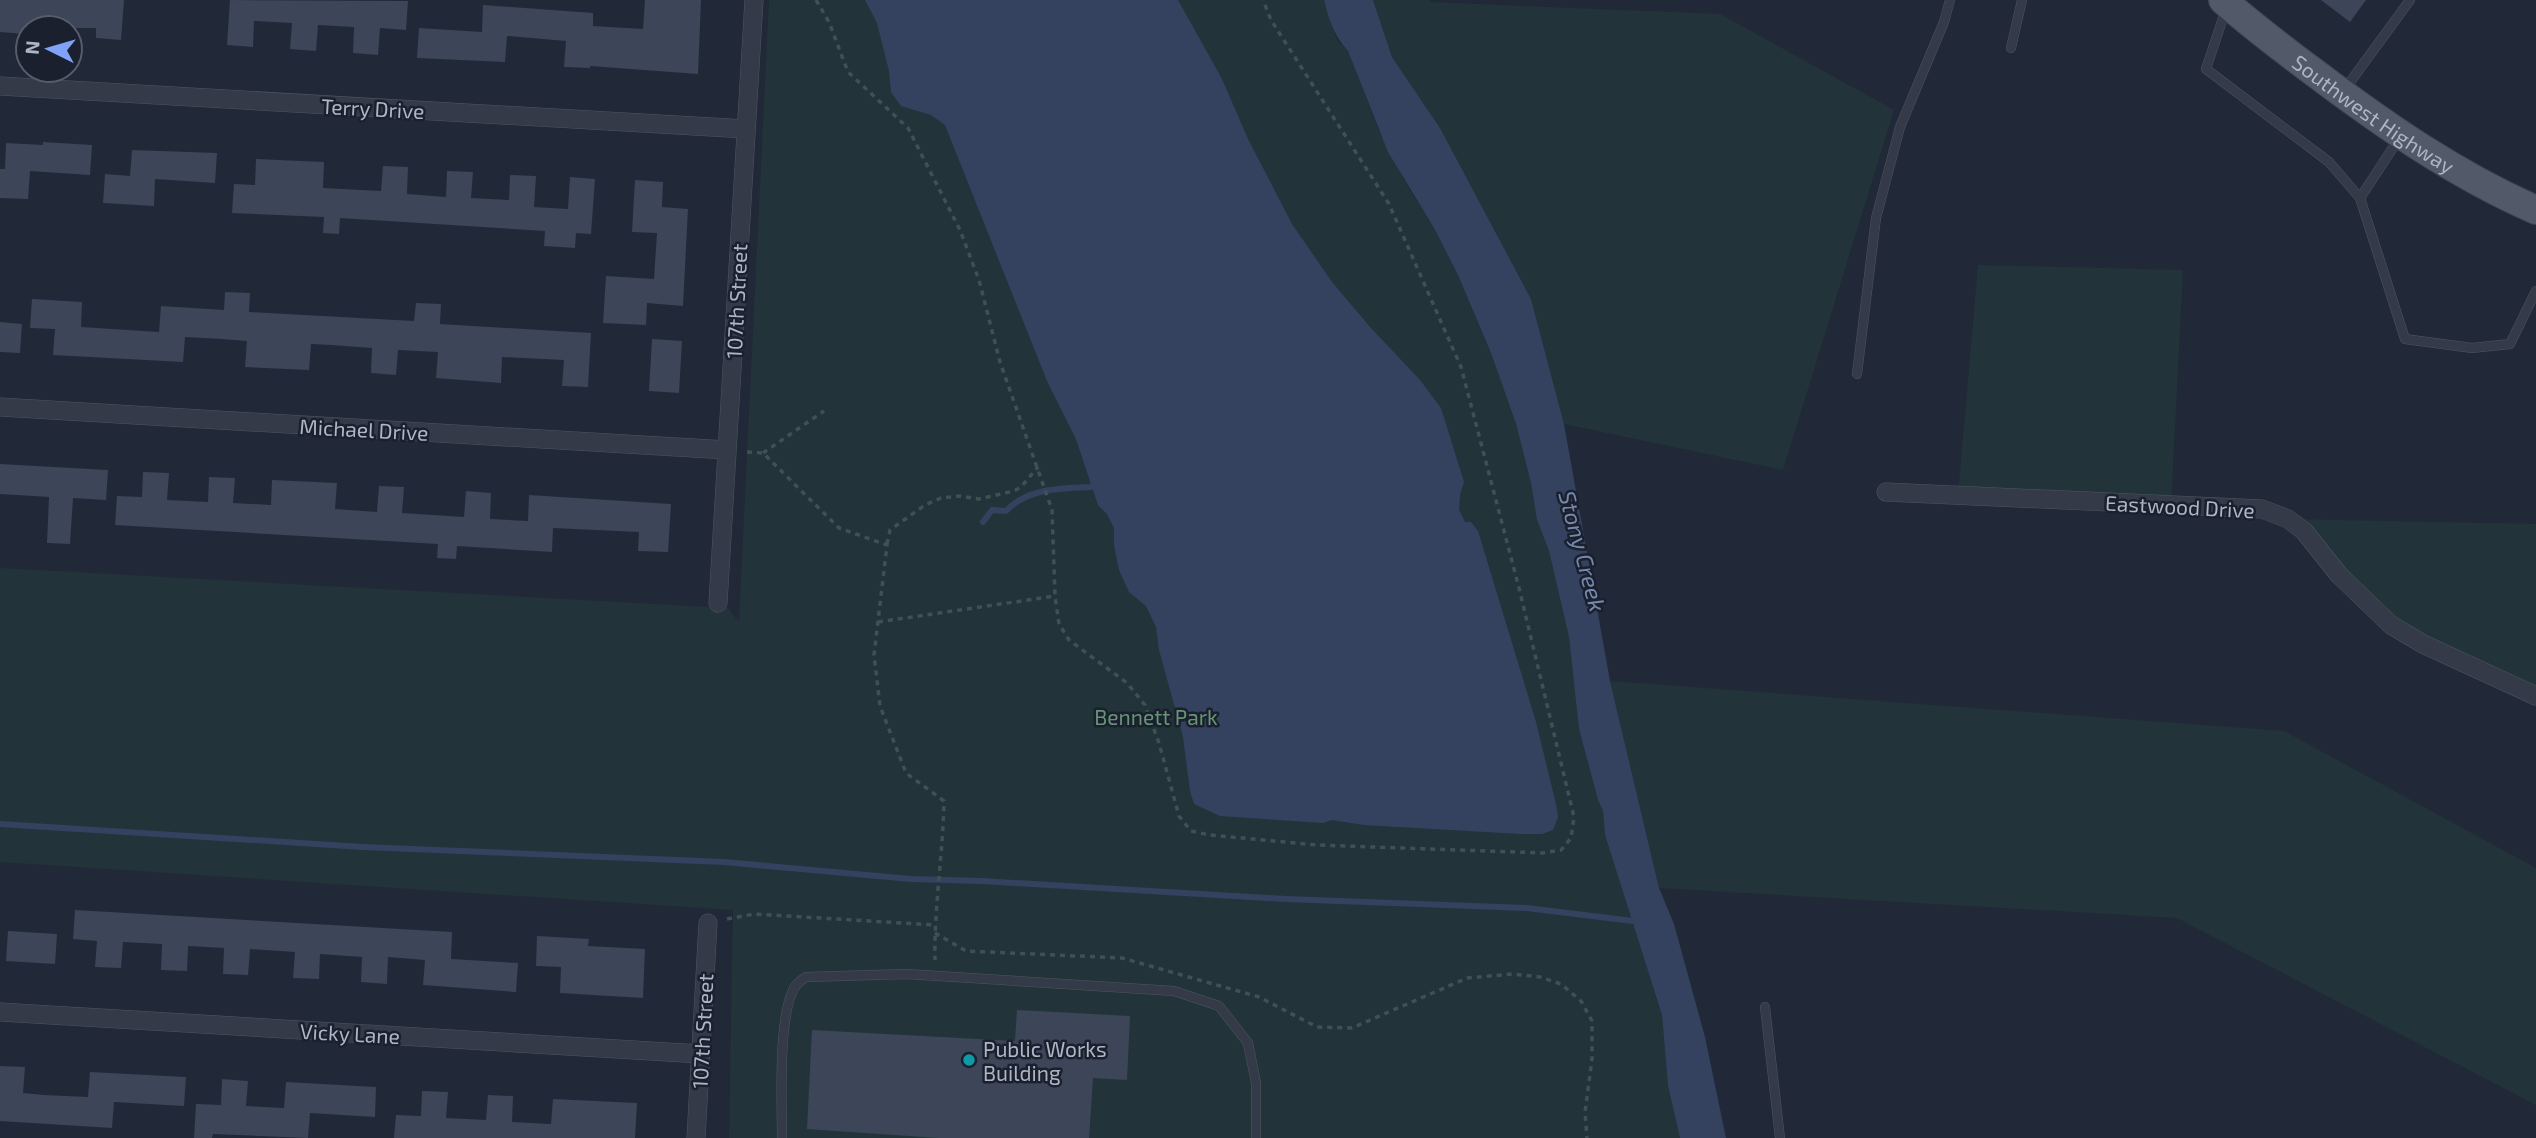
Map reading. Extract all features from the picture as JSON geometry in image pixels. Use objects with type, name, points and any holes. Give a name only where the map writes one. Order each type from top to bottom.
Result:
[{"type":"main road","name":"Southwest Highway","points":[[2225,2],[2247,22],[2402,135],[2493,191],[2536,210]]},
{"type":"street","name":"107th Street","points":[[718,603],[754,0]]},
{"type":"street","name":"Terry Drive","points":[[0,86],[746,130]]},
{"type":"street","name":"Michael Drive","points":[[0,407],[727,450]]},
{"type":"street","name":"Eastwood Drive","points":[[1886,492],[2262,509],[2288,519],[2304,531],[2339,575],[2391,625],[2423,644],[2536,696]]},
{"type":"street","name":"107th Street","points":[[696,1138],[708,923]]},
{"type":"street","name":"Vicky Lane","points":[[0,1012],[701,1054]]},
{"type":"lane","points":[[1857,374],[1876,218],[1900,127],[1944,22],[1950,0]]},
{"type":"lane","points":[[2011,48],[2022,0]]},
{"type":"lane","points":[[2342,93],[2410,0]]},
{"type":"lane","points":[[2225,2],[2206,69],[2329,162],[2360,198],[2405,339],[2472,348],[2510,344],[2536,291]]},
{"type":"lane","points":[[2360,198],[2402,135]]},
{"type":"lane","points":[[782,1138],[783,1043],[787,1007],[796,985],[806,977],[907,974],[1174,991],[1219,1006],[1248,1043],[1256,1083],[1256,1138]]},
{"type":"lane","points":[[1765,1007],[1780,1138]]},
{"type":"path","points":[[816,0],[829,22],[848,72],[908,128],[960,230],[979,280],[1000,362],[1052,510],[1055,596],[1059,624],[1069,640],[1127,683],[1145,705],[1159,743],[1179,816],[1191,831],[1317,845],[1543,853],[1561,850],[1570,838],[1574,817],[1519,589],[1461,367],[1389,204],[1271,20],[1263,0]]},
{"type":"path","points":[[727,450],[763,453],[824,411]]},
{"type":"path","points":[[763,453],[839,528],[887,545]]},
{"type":"path","points":[[935,975],[934,925],[943,852],[944,801],[906,773],[880,706],[874,655],[890,530],[925,505],[941,498],[960,496],[979,499],[1014,491],[1039,470]]},
{"type":"path","points":[[878,622],[1055,596]]},
{"type":"path","points":[[708,923],[754,914],[934,925]]},
{"type":"path","points":[[934,933],[967,951],[1122,958],[1259,996],[1317,1027],[1352,1028],[1467,978],[1513,974],[1550,980],[1561,984],[1581,1002],[1592,1021],[1592,1059],[1585,1112],[1587,1138]]},
{"type":"green space","name":"Bennett Park","points":[[769,0],[1324,0],[1332,27],[1338,41],[1348,51],[1378,129],[1458,275],[1491,353],[1516,424],[1537,520],[1549,551],[1569,637],[1579,729],[1603,811],[1605,835],[1662,1015],[1668,1086],[1680,1138],[729,1138],[733,910],[0,862],[0,568],[728,608],[739,622]]},
{"type":"green space","points":[[1373,0],[1430,0],[1720,14],[1894,110],[1783,470],[1564,424],[1531,299],[1440,128],[1392,57]]},
{"type":"green space","points":[[1978,265],[2183,270],[2171,505],[1958,495]]},
{"type":"green space","points":[[2288,519],[2536,524],[2536,696],[2423,644]]},
{"type":"green space","points":[[1610,681],[2284,731],[2536,868],[2536,1105],[2177,918],[1659,888]]},
{"type":"water","points":[[865,0],[1178,0],[1222,79],[1248,139],[1292,224],[1332,282],[1420,380],[1441,408],[1464,482],[1459,510],[1465,522],[1471,522],[1478,531],[1536,722],[1556,804],[1558,817],[1553,830],[1542,834],[1520,834],[1364,825],[1332,820],[1323,823],[1220,816],[1194,804],[1183,737],[1159,650],[1156,627],[1146,606],[1129,592],[1119,570],[1114,528],[1107,514],[1098,505],[1076,439],[1047,381],[945,125],[931,115],[901,106],[891,92],[889,71],[877,23]]},
{"type":"water","name":"Stony Creek","points":[[1324,0],[1373,0],[1392,57],[1440,128],[1531,299],[1564,424],[1610,681],[1659,888],[1674,924],[1705,1037],[1726,1138],[1680,1138],[1668,1086],[1662,1015],[1605,835],[1603,811],[1579,729],[1569,637],[1549,551],[1537,520],[1516,424],[1491,353],[1458,275],[1434,228],[1388,152],[1348,51],[1339,40]]},
{"type":"building","points":[[0,0],[124,0],[121,40],[96,38],[96,28],[84,28],[84,14],[14,14],[14,33],[0,32]]},
{"type":"building","points":[[230,0],[408,1],[406,30],[380,28],[378,55],[353,53],[354,27],[318,25],[316,51],[290,49],[292,23],[254,21],[253,47],[227,45]]},
{"type":"building","points":[[645,0],[701,0],[698,74],[590,66],[564,67],[566,41],[507,36],[505,62],[417,58],[419,28],[482,32],[483,5],[593,13],[593,26],[643,29]]},
{"type":"building","points":[[2321,0],[2366,0],[2350,22]]},
{"type":"building","points":[[43,142],[92,145],[90,175],[30,171],[28,199],[0,198],[0,169],[5,169],[6,143],[43,145]]},
{"type":"building","points":[[132,150],[217,153],[215,183],[155,179],[154,206],[103,203],[105,174],[130,176]]},
{"type":"building","points":[[256,159],[324,162],[323,188],[381,191],[383,166],[408,167],[407,194],[446,197],[447,171],[473,172],[471,198],[509,200],[510,175],[536,176],[534,207],[568,209],[570,177],[595,179],[591,234],[576,233],[575,248],[544,246],[545,231],[340,218],[339,234],[323,233],[324,217],[232,213],[234,184],[255,185]]},
{"type":"building","points":[[635,180],[663,182],[662,207],[688,209],[683,306],[647,303],[646,325],[603,323],[606,276],[654,279],[657,233],[632,232]]},
{"type":"building","points":[[225,292],[250,293],[249,312],[414,321],[416,303],[441,304],[440,324],[591,333],[588,387],[562,386],[564,360],[502,357],[501,383],[436,378],[438,352],[398,350],[396,375],[371,373],[372,348],[331,345],[311,344],[309,370],[245,367],[247,341],[222,339],[185,337],[183,362],[53,355],[55,329],[30,328],[32,299],[82,302],[81,327],[159,332],[161,306],[224,310]]},
{"type":"building","points":[[0,322],[22,324],[20,353],[0,352]]},
{"type":"building","points":[[652,339],[682,341],[679,393],[649,391]]},
{"type":"building","points":[[0,464],[108,470],[106,500],[73,498],[70,544],[47,543],[49,497],[0,494]]},
{"type":"building","points":[[143,472],[169,473],[167,500],[208,502],[209,477],[235,478],[233,503],[271,505],[272,480],[337,483],[335,509],[377,512],[379,486],[404,487],[402,513],[464,517],[466,491],[491,493],[490,519],[528,521],[529,495],[671,504],[668,552],[638,551],[639,532],[553,528],[552,552],[457,546],[456,559],[437,558],[438,544],[115,525],[117,496],[142,497]]},
{"type":"building","points":[[75,910],[452,932],[451,959],[518,963],[516,992],[423,985],[425,960],[388,957],[387,984],[361,982],[362,957],[320,954],[319,979],[293,978],[295,952],[250,949],[248,975],[223,974],[224,948],[188,946],[187,971],[161,970],[162,944],[123,942],[121,968],[95,967],[97,941],[73,939]]},
{"type":"building","points":[[8,931],[57,934],[55,964],[6,961]]},
{"type":"building","points":[[537,936],[589,939],[588,946],[645,949],[643,998],[560,993],[561,967],[536,966]]},
{"type":"building","name":"Public Works Building","points":[[1017,1010],[1130,1016],[1127,1080],[1093,1078],[1089,1138],[938,1138],[807,1129],[812,1030],[1015,1041]]},
{"type":"building","points":[[0,1066],[25,1067],[23,1093],[44,1095],[88,1097],[90,1072],[186,1077],[184,1106],[114,1102],[112,1128],[0,1121]]},
{"type":"building","points":[[222,1079],[248,1081],[246,1106],[284,1108],[286,1082],[376,1087],[375,1117],[310,1113],[308,1138],[213,1134],[212,1138],[194,1138],[196,1104],[221,1105]]},
{"type":"building","points":[[422,1091],[448,1092],[446,1118],[486,1120],[488,1095],[513,1096],[512,1122],[551,1124],[553,1099],[637,1103],[635,1138],[394,1138],[396,1115],[421,1116]]},
{"type":"waterway","points":[[983,522],[992,510],[1006,511],[1014,503],[1034,494],[1057,489],[1091,487]]},
{"type":"waterway","points":[[0,824],[363,847],[724,862],[911,879],[1286,899],[1527,908],[1633,921]]},
{"type":"place","name":"Public Works Building","points":[[969,1060]]}]
